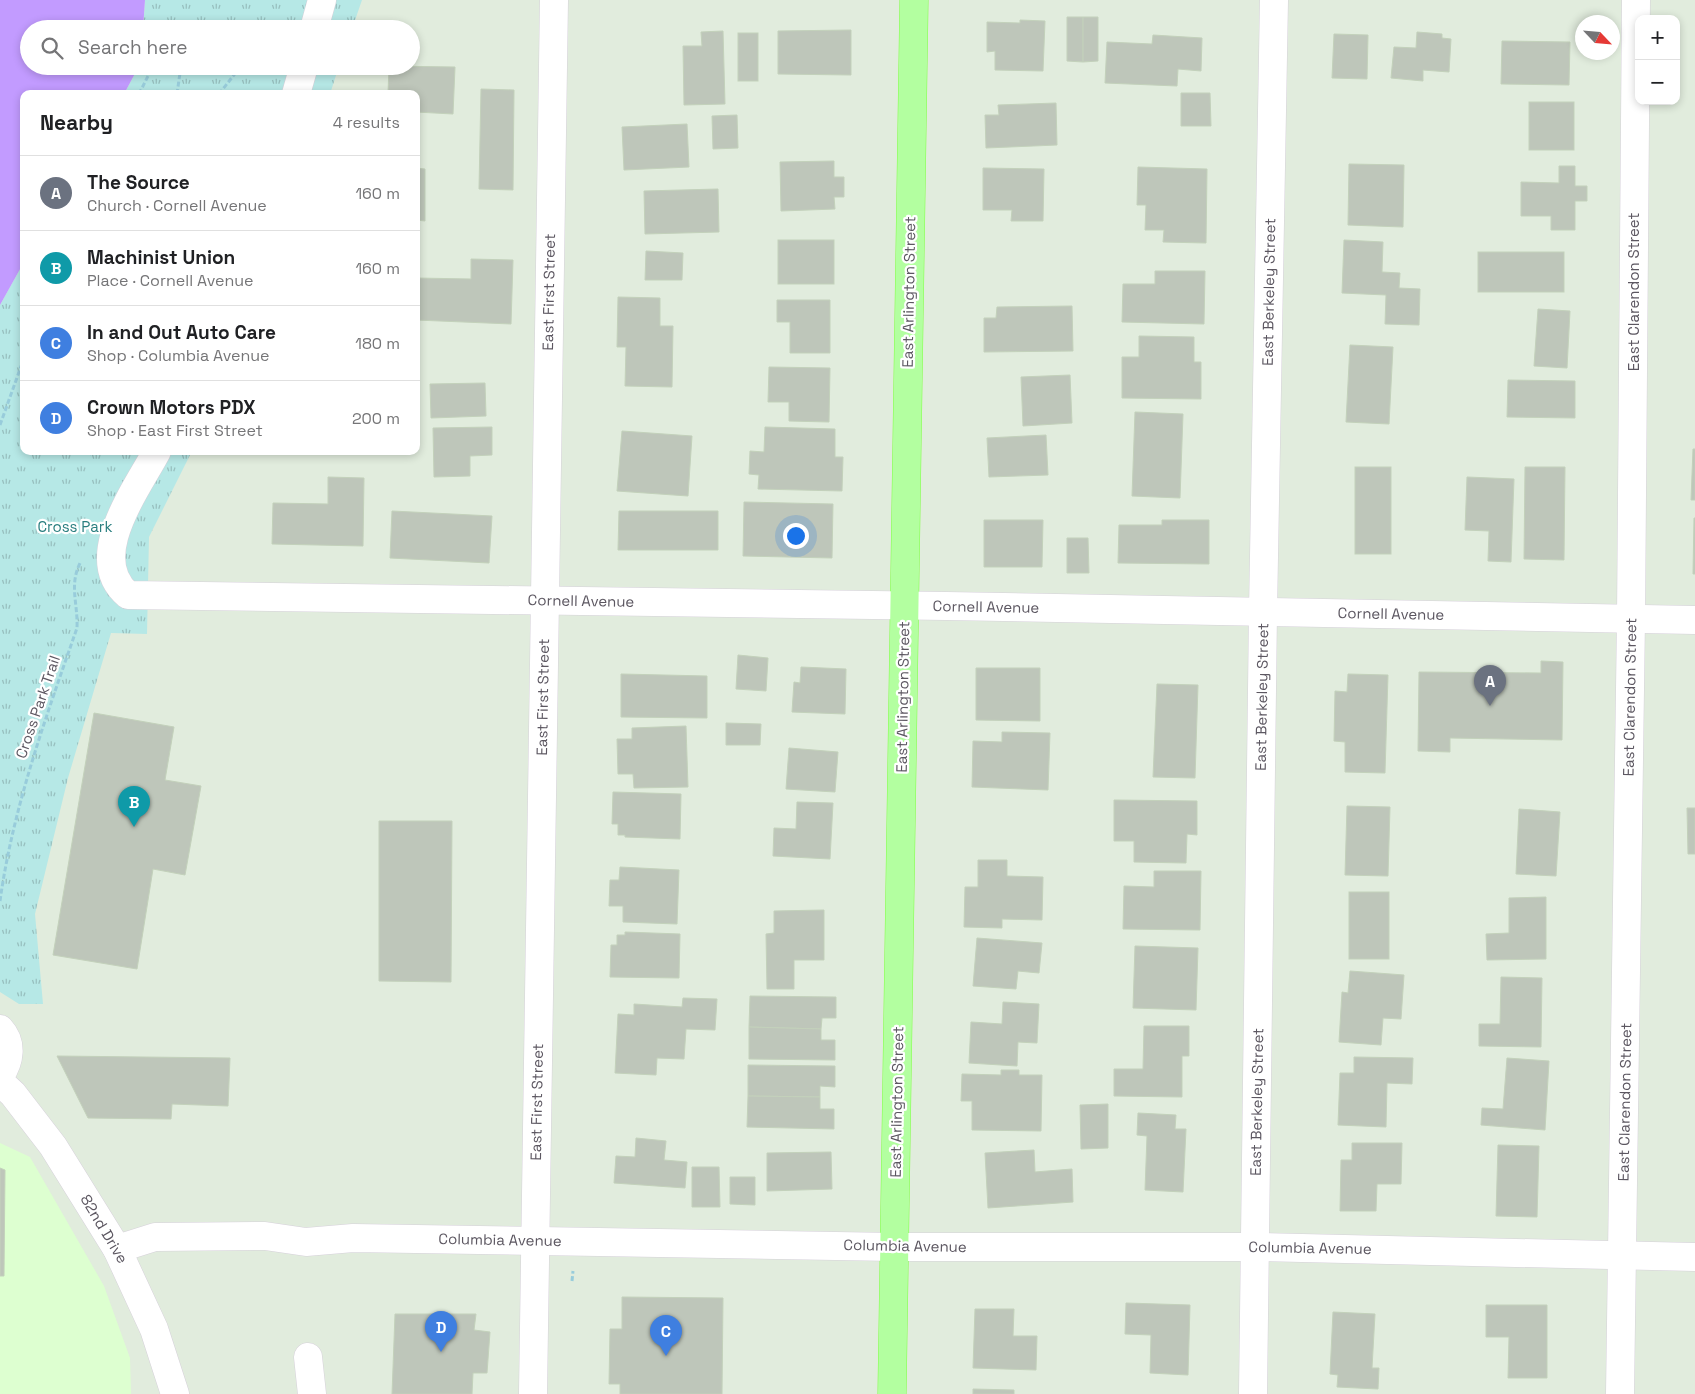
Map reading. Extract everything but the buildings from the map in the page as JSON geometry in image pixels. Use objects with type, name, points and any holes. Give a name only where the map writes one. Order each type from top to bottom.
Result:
[{"type":"main road","name":"East Arlington Street","points":[[892,1394],[914,0]]},
{"type":"street","points":[[316,20],[322,0]]},
{"type":"street","name":"East First Street","points":[[533,1394],[554,0]]},
{"type":"street","name":"East Berkeley Street","points":[[1253,1394],[1263,612],[1274,0]]},
{"type":"street","name":"East Clarendon Street","points":[[1620,1394],[1631,619],[1636,0]]},
{"type":"street","points":[[297,90],[301,75]]},
{"type":"street","points":[[112,538],[155,455]]},
{"type":"street","name":"Cornell Avenue","points":[[112,538],[111,565],[114,579],[128,595],[1695,620]]},
{"type":"street","points":[[0,1029],[7,1040],[10,1053],[7,1066],[0,1076]]},
{"type":"street","name":"82nd Drive","points":[[0,1082],[13,1094],[53,1146],[117,1249],[154,1329],[175,1394]]},
{"type":"street","name":"Columbia Avenue","points":[[117,1249],[155,1237],[265,1236],[306,1242],[353,1238],[894,1247],[1256,1247],[1695,1257]]},
{"type":"street","points":[[308,1357],[312,1394]]},
{"type":"path","points":[[141,90],[148,75]]},
{"type":"path","points":[[178,90],[180,75]]},
{"type":"path","points":[[222,90],[234,75]]},
{"type":"path","points":[[0,425],[20,369]]},
{"type":"path","name":"Cross Park Trail","points":[[0,901],[10,848],[31,762],[78,628],[78,609],[73,588],[75,574],[88,549],[112,538]]},
{"type":"shaded area","points":[[0,0],[145,0],[144,20],[20,20],[20,75],[134,75],[126,90],[20,90],[20,269],[0,305]]},
{"type":"shaded area","points":[[0,1143],[30,1157],[104,1286],[130,1358],[131,1394],[0,1394]]},
{"type":"green space","points":[[145,0],[362,0],[355,20],[144,20]]},
{"type":"green space","points":[[134,75],[336,75],[331,90],[126,90]]},
{"type":"green space","name":"Cross Park","points":[[20,269],[20,455],[190,455],[149,537],[147,634],[111,633],[68,778],[35,914],[43,1004],[19,1004],[0,992],[0,305]]},
{"type":"place","name":"The Source","points":[[1490,706]]},
{"type":"place","name":"Machinist Union","points":[[134,827]]},
{"type":"place","name":"Crown Motors PDX","points":[[441,1352]]},
{"type":"place","name":"In and Out Auto Care","points":[[666,1356]]}]
